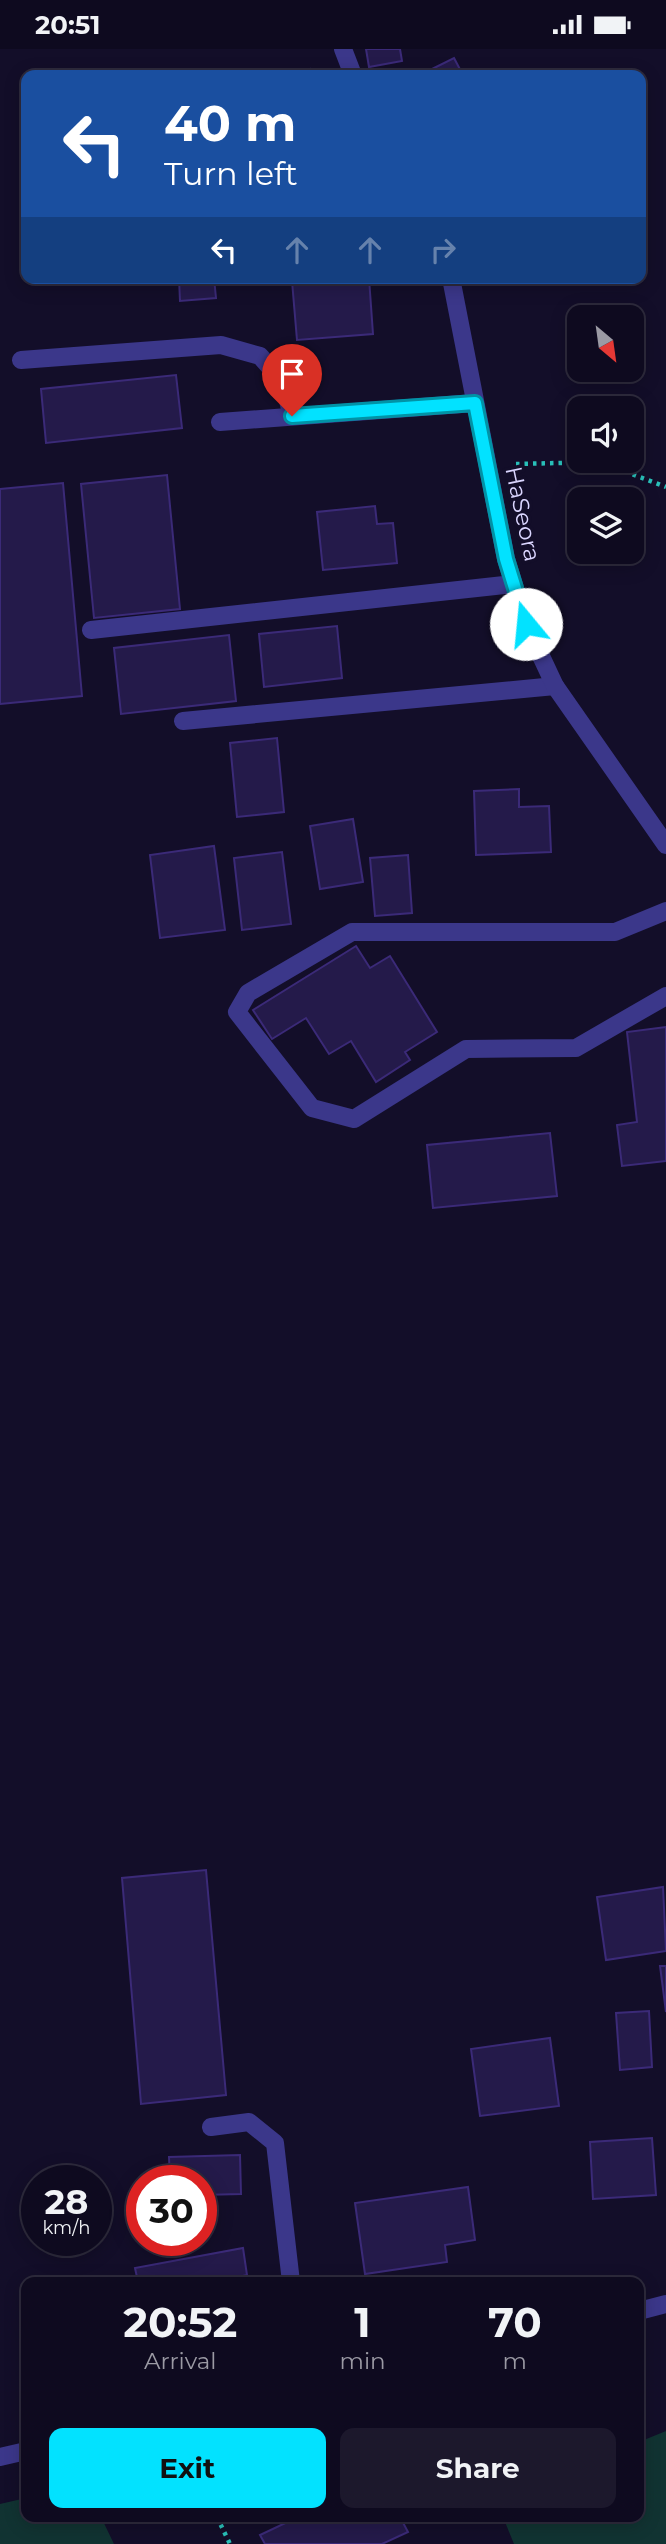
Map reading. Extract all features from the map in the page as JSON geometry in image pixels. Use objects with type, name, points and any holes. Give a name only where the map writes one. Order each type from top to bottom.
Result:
[{"type":"street","points":[[344,49],[351,70]]},
{"type":"street","name":"HaSeora","points":[[452,284],[513,584],[526,624],[555,687],[666,845]]},
{"type":"street","points":[[21,360],[221,345],[260,355],[283,382],[292,416]]},
{"type":"street","points":[[220,422],[475,403]]},
{"type":"street","points":[[91,630],[513,584]]},
{"type":"street","points":[[183,720],[555,687]]},
{"type":"street","points":[[666,911],[615,932],[352,932],[248,993],[237,1012],[312,1108],[354,1119],[466,1049],[576,1048],[666,996]]},
{"type":"street","points":[[211,2127],[250,2122],[275,2143],[290,2277]]},
{"type":"street","points":[[644,2310],[666,2304]]},
{"type":"street","points":[[0,2457],[21,2452]]},
{"type":"path","points":[[488,466],[600,462],[666,487]]},
{"type":"path","points":[[219,2522],[230,2544]]},
{"type":"green space","points":[[666,2431],[666,2544],[514,2544],[505,2522],[644,2522],[644,2440]]},
{"type":"green space","points":[[21,2499],[21,2522],[103,2522],[114,2544],[0,2544],[0,2504]]},
{"type":"building","points":[[366,49],[400,49],[402,61],[369,67]]},
{"type":"building","points":[[454,58],[460,70],[430,70]]},
{"type":"building","points":[[179,284],[215,284],[216,298],[180,301]]},
{"type":"building","points":[[292,284],[369,284],[373,334],[297,340]]},
{"type":"building","points":[[176,375],[182,428],[46,443],[41,389]]},
{"type":"building","points":[[167,475],[180,609],[94,618],[81,484]]},
{"type":"building","points":[[63,483],[82,696],[0,704],[0,489]]},
{"type":"building","points":[[375,506],[377,524],[393,523],[397,563],[323,570],[317,512]]},
{"type":"building","points":[[337,626],[342,678],[264,687],[259,634]]},
{"type":"building","points":[[229,635],[236,701],[121,714],[114,648]]},
{"type":"building","points":[[277,738],[284,812],[237,817],[230,743]]},
{"type":"building","points":[[519,789],[519,807],[549,806],[551,852],[476,855],[474,791]]},
{"type":"building","points":[[353,819],[363,882],[320,889],[310,826]]},
{"type":"building","points":[[214,846],[225,930],[160,938],[150,855]]},
{"type":"building","points":[[282,852],[291,924],[242,930],[234,858]]},
{"type":"building","points":[[408,855],[412,913],[375,916],[370,858]]},
{"type":"building","points":[[356,946],[370,968],[390,956],[437,1032],[405,1052],[410,1060],[376,1082],[351,1041],[329,1054],[306,1018],[272,1039],[253,1010]]},
{"type":"building","points":[[666,1027],[666,1161],[622,1166],[617,1125],[637,1122],[627,1032]]},
{"type":"building","points":[[550,1133],[557,1196],[433,1208],[427,1145]]},
{"type":"building","points":[[206,1870],[226,2095],[141,2104],[122,1878]]},
{"type":"building","points":[[663,1887],[666,1951],[606,1960],[597,1897]]},
{"type":"building","points":[[660,1966],[666,1966],[666,2012]]},
{"type":"building","points":[[649,2011],[652,2067],[620,2070],[616,2013]]},
{"type":"building","points":[[550,2038],[559,2106],[480,2116],[471,2049]]},
{"type":"building","points":[[652,2138],[656,2195],[593,2199],[590,2142]]},
{"type":"building","points":[[240,2155],[241,2194],[217,2195],[217,2165],[169,2165],[169,2157]]},
{"type":"building","points":[[468,2187],[475,2240],[445,2245],[447,2262],[365,2274],[355,2203]]},
{"type":"building","points":[[243,2248],[247,2275],[238,2277],[137,2277],[135,2268],[200,2256],[217,2256],[217,2253]]},
{"type":"building","points":[[287,2522],[403,2522],[408,2532],[382,2544],[265,2544],[260,2535]]},
{"type":"route","points":[[292,416],[475,403],[506,559],[526,624]]}]
